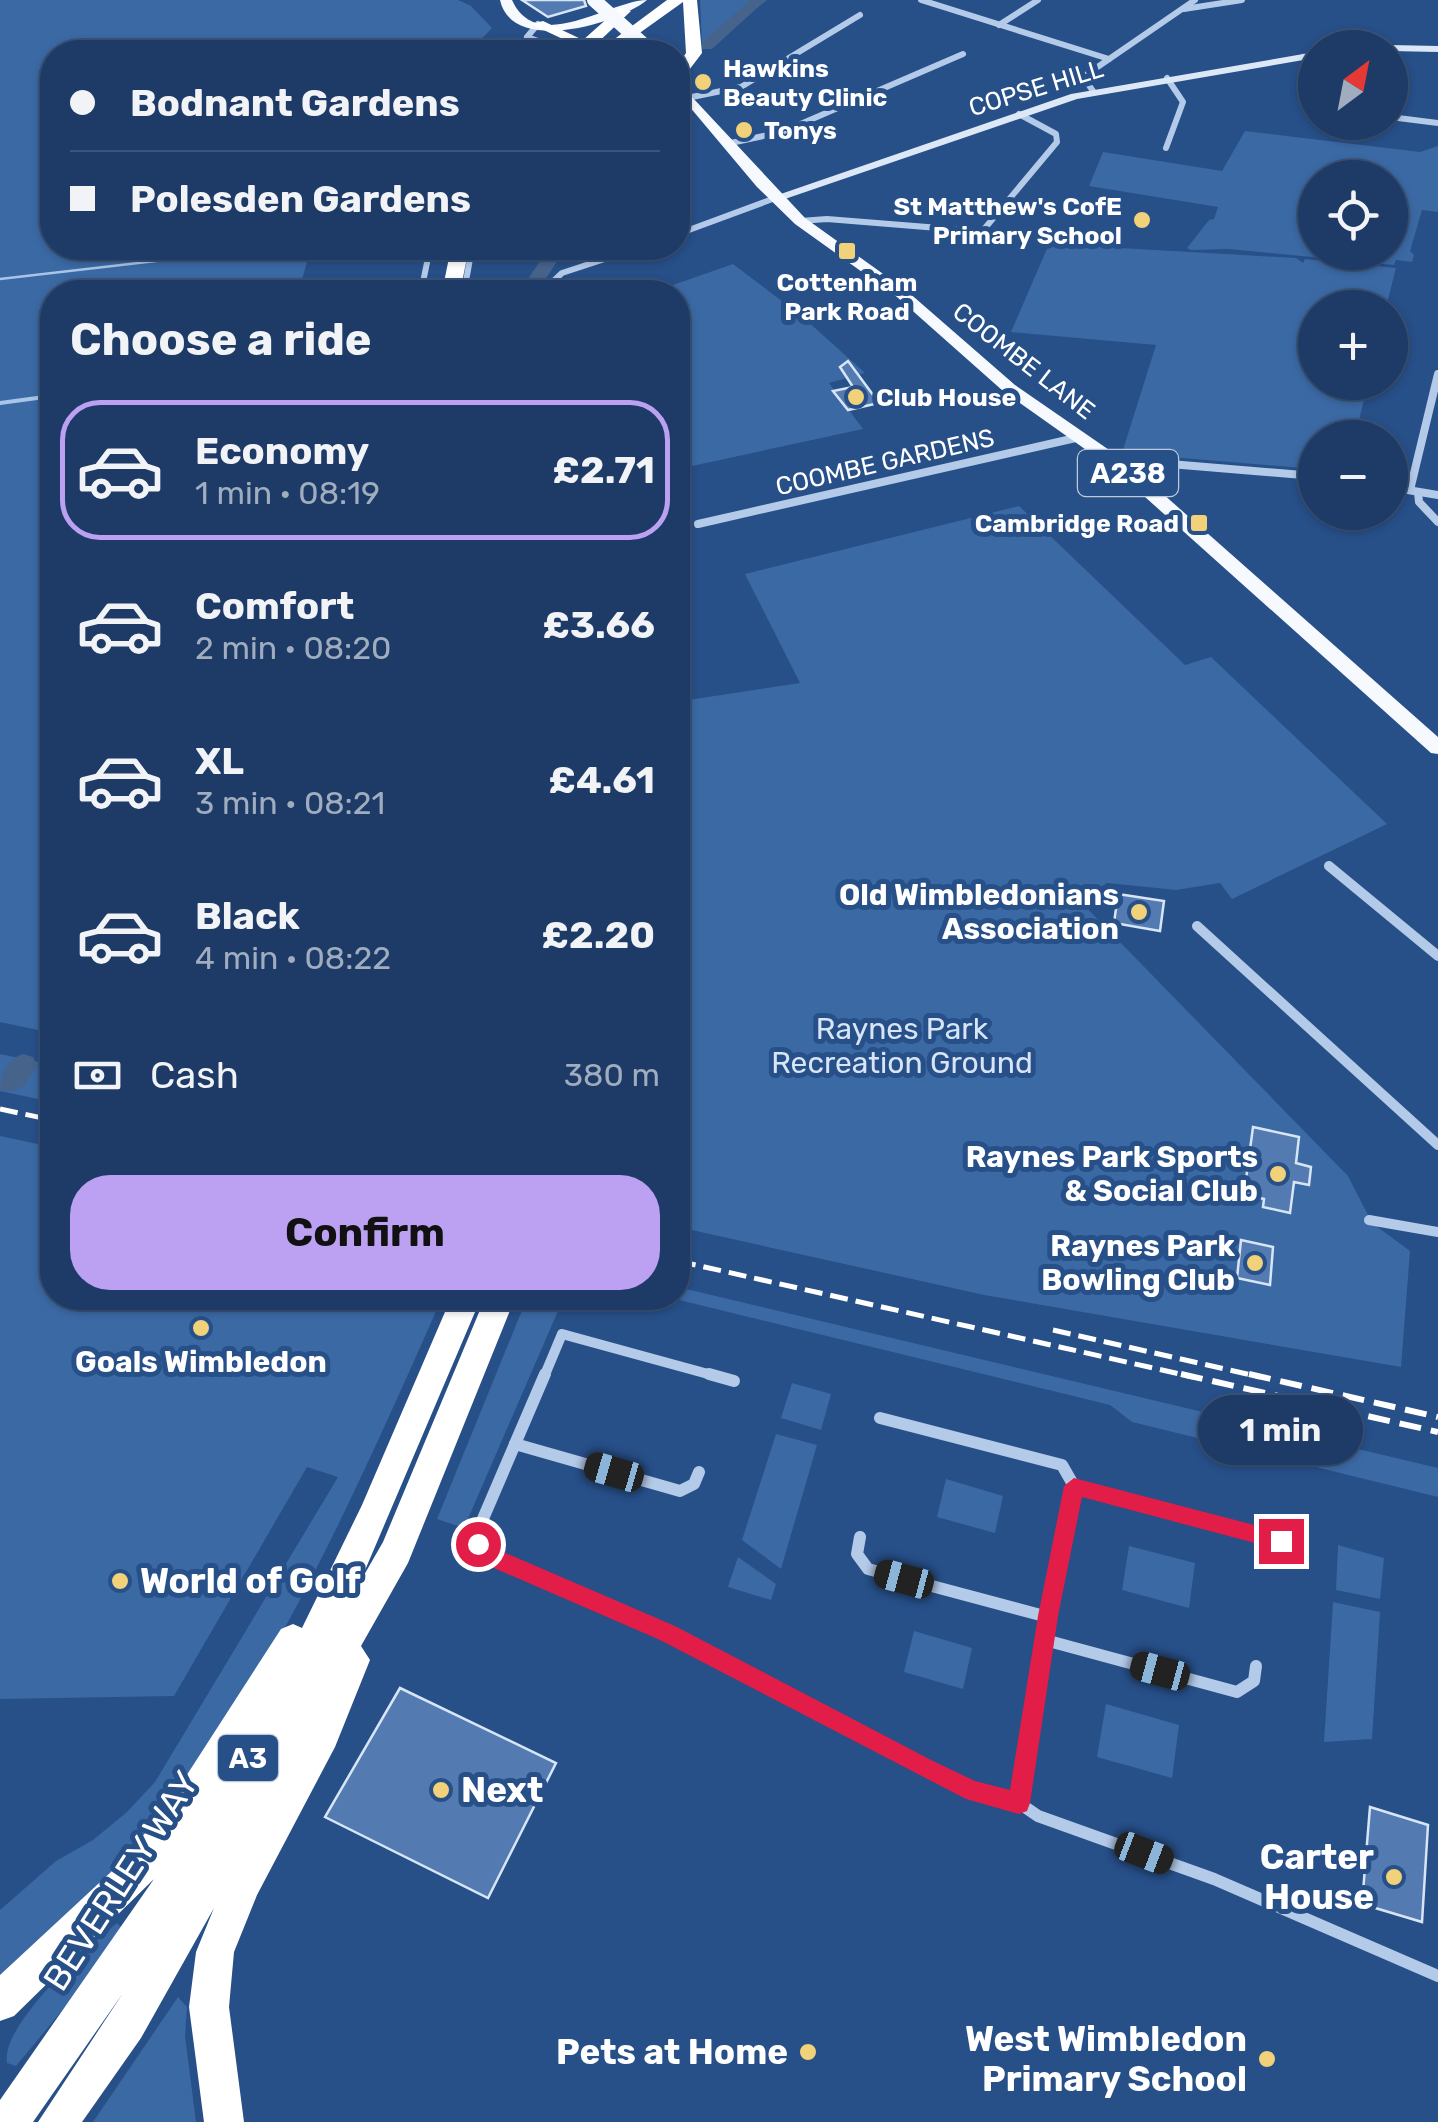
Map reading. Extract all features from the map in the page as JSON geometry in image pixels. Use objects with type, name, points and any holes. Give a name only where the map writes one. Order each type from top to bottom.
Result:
[{"type":"highway","points":[[600,40],[656,0]]},
{"type":"highway","points":[[607,40],[676,0]]},
{"type":"highway","points":[[690,0],[694,54],[690,60]]},
{"type":"highway","points":[[596,40],[624,11]]},
{"type":"highway","points":[[538,24],[576,40]]},
{"type":"highway","name":"BEVERLEY WAY","points":[[9,2122],[96,2001],[220,1808],[313,1643],[461,1310]]},
{"type":"highway","name":"A3","points":[[58,2122],[127,2024],[396,1552],[495,1310]]},
{"type":"highway","points":[[0,2002],[124,1885],[174,1828],[378,1504]]},
{"type":"highway","points":[[229,2114],[208,2007],[221,1934],[243,1883],[322,1734],[396,1552]]},
{"type":"main road","points":[[506,0],[512,14],[538,24],[596,23],[641,0]]},
{"type":"main road","points":[[594,0],[640,40]]},
{"type":"main road","name":"COOMBE LANE","points":[[690,104],[800,221],[902,294],[1010,388],[1122,467],[1438,748]]},
{"type":"street","points":[[921,0],[1109,59]]},
{"type":"street","points":[[998,24],[1038,0]]},
{"type":"street","points":[[1094,90],[1082,80],[1195,0]]},
{"type":"street","points":[[1183,9],[1242,0]]},
{"type":"street","points":[[690,93],[741,87],[860,15]]},
{"type":"street","points":[[1408,48],[1438,49]]},
{"type":"street","points":[[726,144],[774,135],[962,54]]},
{"type":"street","name":"COPSE HILL","points":[[778,197],[1094,90],[1298,58]]},
{"type":"street","points":[[1166,148],[1184,102],[1167,78]]},
{"type":"street","points":[[980,234],[1057,142],[1056,134],[1019,114]]},
{"type":"street","points":[[1408,119],[1438,123]]},
{"type":"street","points":[[690,230],[778,197]]},
{"type":"street","points":[[800,221],[827,219],[1088,240]]},
{"type":"street","points":[[551,280],[562,272],[600,260]]},
{"type":"street","points":[[1438,374],[1414,491],[1438,522]]},
{"type":"street","name":"COOMBE GARDENS","points":[[698,524],[1080,437]]},
{"type":"street","points":[[1122,467],[1146,462],[1298,475]]},
{"type":"street","points":[[1408,490],[1438,495]]},
{"type":"street","points":[[1329,866],[1438,956]]},
{"type":"street","points":[[1197,926],[1438,1145]]},
{"type":"street","points":[[1369,1220],[1438,1232]]},
{"type":"street","points":[[734,1381],[562,1334],[479,1528],[478,1544],[494,1558],[668,1633],[925,1769],[974,1791],[1019,1803],[1038,1816],[1214,1879],[1438,1976]]},
{"type":"street","points":[[880,1418],[1062,1465],[1074,1486],[1048,1616],[1019,1803]]},
{"type":"street","points":[[515,1444],[680,1490],[694,1484],[699,1472]]},
{"type":"street","points":[[1074,1486],[1281,1541]]},
{"type":"street","points":[[860,1537],[857,1554],[868,1570],[1048,1616]]},
{"type":"street","points":[[1044,1640],[1237,1692],[1254,1681],[1256,1666]]},
{"type":"green space","points":[[0,0],[458,0],[471,6],[492,28],[480,40],[40,40],[40,260],[308,260],[302,280],[40,280],[40,1030],[0,1022]]},
{"type":"green space","points":[[700,0],[767,0],[748,15],[737,13],[702,44]]},
{"type":"green space","points":[[1245,131],[1420,152],[1438,146],[1438,212],[1422,210],[1410,251],[1414,255],[1412,262],[1408,262],[1408,160],[1298,160],[1298,256],[1229,249],[1191,250],[1187,248],[1214,219],[1218,207],[1089,186],[1103,152],[1222,171]]},
{"type":"green space","points":[[1049,244],[1296,258],[1298,270],[1395,270],[1390,290],[1298,290],[1298,400],[1364,400],[1359,420],[1298,420],[1298,468],[1122,453],[1156,345],[1011,332]]},
{"type":"green space","points":[[733,264],[804,318],[865,373],[829,383],[863,429],[690,466],[687,280]]},
{"type":"green space","name":"Raynes Park Recreation Ground","points":[[1019,506],[1185,665],[1211,657],[1387,824],[1232,899],[1220,883],[1176,890],[1107,883],[1080,901],[1348,1176],[1372,1223],[1410,1251],[1401,1367],[984,1295],[690,1230],[690,700],[800,683],[745,574]]},
{"type":"green space","points":[[0,1054],[40,1062],[40,1099],[0,1091]]},
{"type":"green space","points":[[0,1136],[40,1144],[40,1310],[437,1310],[344,1513],[230,1721],[137,1849],[0,1981],[0,1910],[56,1861],[93,1840],[127,1812],[155,1782],[338,1477],[307,1467],[174,1696],[0,1699]]},
{"type":"green space","points":[[690,1290],[1438,1468],[1438,1497],[1132,1422],[1110,1405],[690,1303]]},
{"type":"green space","points":[[522,1310],[557,1310],[464,1528],[437,1519]]},
{"type":"green space","points":[[792,1383],[831,1394],[821,1430],[781,1418]]},
{"type":"green space","points":[[776,1434],[817,1445],[781,1569],[742,1540]]},
{"type":"green space","points":[[946,1479],[1003,1496],[995,1533],[937,1517]]},
{"type":"green space","points":[[1338,1545],[1384,1558],[1380,1599],[1336,1590]]},
{"type":"green space","points":[[1129,1546],[1195,1563],[1189,1608],[1122,1590]]},
{"type":"green space","points":[[738,1557],[776,1584],[771,1600],[728,1587]]},
{"type":"green space","points":[[1333,1602],[1380,1612],[1372,1739],[1324,1742]]},
{"type":"green space","points":[[914,1631],[972,1648],[963,1689],[904,1672]]},
{"type":"green space","points":[[1106,1704],[1179,1725],[1172,1778],[1097,1757]]},
{"type":"green space","points":[[117,1923],[121,1927],[65,2007],[16,2066],[7,2063],[17,2028],[31,2008],[68,1967]]},
{"type":"green space","points":[[178,1997],[187,2007],[185,2036],[196,2122],[93,2122]]},
{"type":"building","points":[[522,0],[584,0],[586,6],[548,17]]},
{"type":"building","name":"Club House","points":[[848,361],[879,403],[848,410],[833,391],[853,387],[840,367]]},
{"type":"building","name":"Old Wimbledonians Association","points":[[1118,894],[1164,901],[1160,931],[1114,923]]},
{"type":"building","name":"Raynes Park Sports & Social Club","points":[[1253,1127],[1299,1137],[1296,1163],[1311,1167],[1309,1185],[1294,1182],[1290,1213],[1263,1207],[1264,1199],[1244,1194]]},
{"type":"building","name":"Raynes Park Bowling Club","points":[[1241,1240],[1273,1247],[1270,1285],[1237,1278]]},
{"type":"building","name":"Next","points":[[400,1688],[556,1763],[488,1898],[325,1817]]},
{"type":"building","name":"Carter House","points":[[1370,1807],[1428,1825],[1422,1922],[1362,1904]]},
{"type":"waterway","points":[[707,46],[759,0]]},
{"type":"waterway","points":[[0,279],[164,260]]},
{"type":"waterway","points":[[536,280],[549,260]]},
{"type":"waterway","points":[[0,403],[40,398]]},
{"type":"waterway","points":[[11,1082],[23,1065]]},
{"type":"railway","points":[[0,1109],[40,1117]]},
{"type":"railway","points":[[690,1264],[1193,1377]]},
{"type":"railway","points":[[1053,1330],[1260,1377]]},
{"type":"railway","points":[[1181,1374],[1438,1432]]},
{"type":"railway","points":[[1249,1374],[1438,1417]]},
{"type":"place","name":"Hawkins Beauty Clinic","points":[[703,82]]},
{"type":"place","name":"Tonys","points":[[744,130]]},
{"type":"place","name":"St Matthew's CofE Primary School","points":[[1142,220]]},
{"type":"place","name":"Cottenham Park Road","points":[[847,251]]},
{"type":"place","name":"Club House","points":[[856,397]]},
{"type":"place","name":"Cambridge Road","points":[[1199,523]]},
{"type":"place","name":"Old Wimbledonians Association","points":[[1139,912]]},
{"type":"place","name":"Raynes Park Sports & Social Club","points":[[1278,1174]]},
{"type":"place","name":"Raynes Park Bowling Club","points":[[1255,1263]]},
{"type":"place","name":"Goals Wimbledon","points":[[201,1328]]},
{"type":"place","name":"World of Golf","points":[[120,1581]]},
{"type":"place","name":"Next","points":[[441,1790]]},
{"type":"place","name":"Carter House","points":[[1394,1877]]},
{"type":"place","name":"Pets at Home","points":[[808,2052]]},
{"type":"place","name":"West Wimbledon Primary School","points":[[1267,2059]]},
{"type":"route","points":[[478,1544],[494,1558],[668,1633],[925,1769],[974,1791],[1019,1803],[1048,1616],[1074,1486],[1281,1541]]}]
